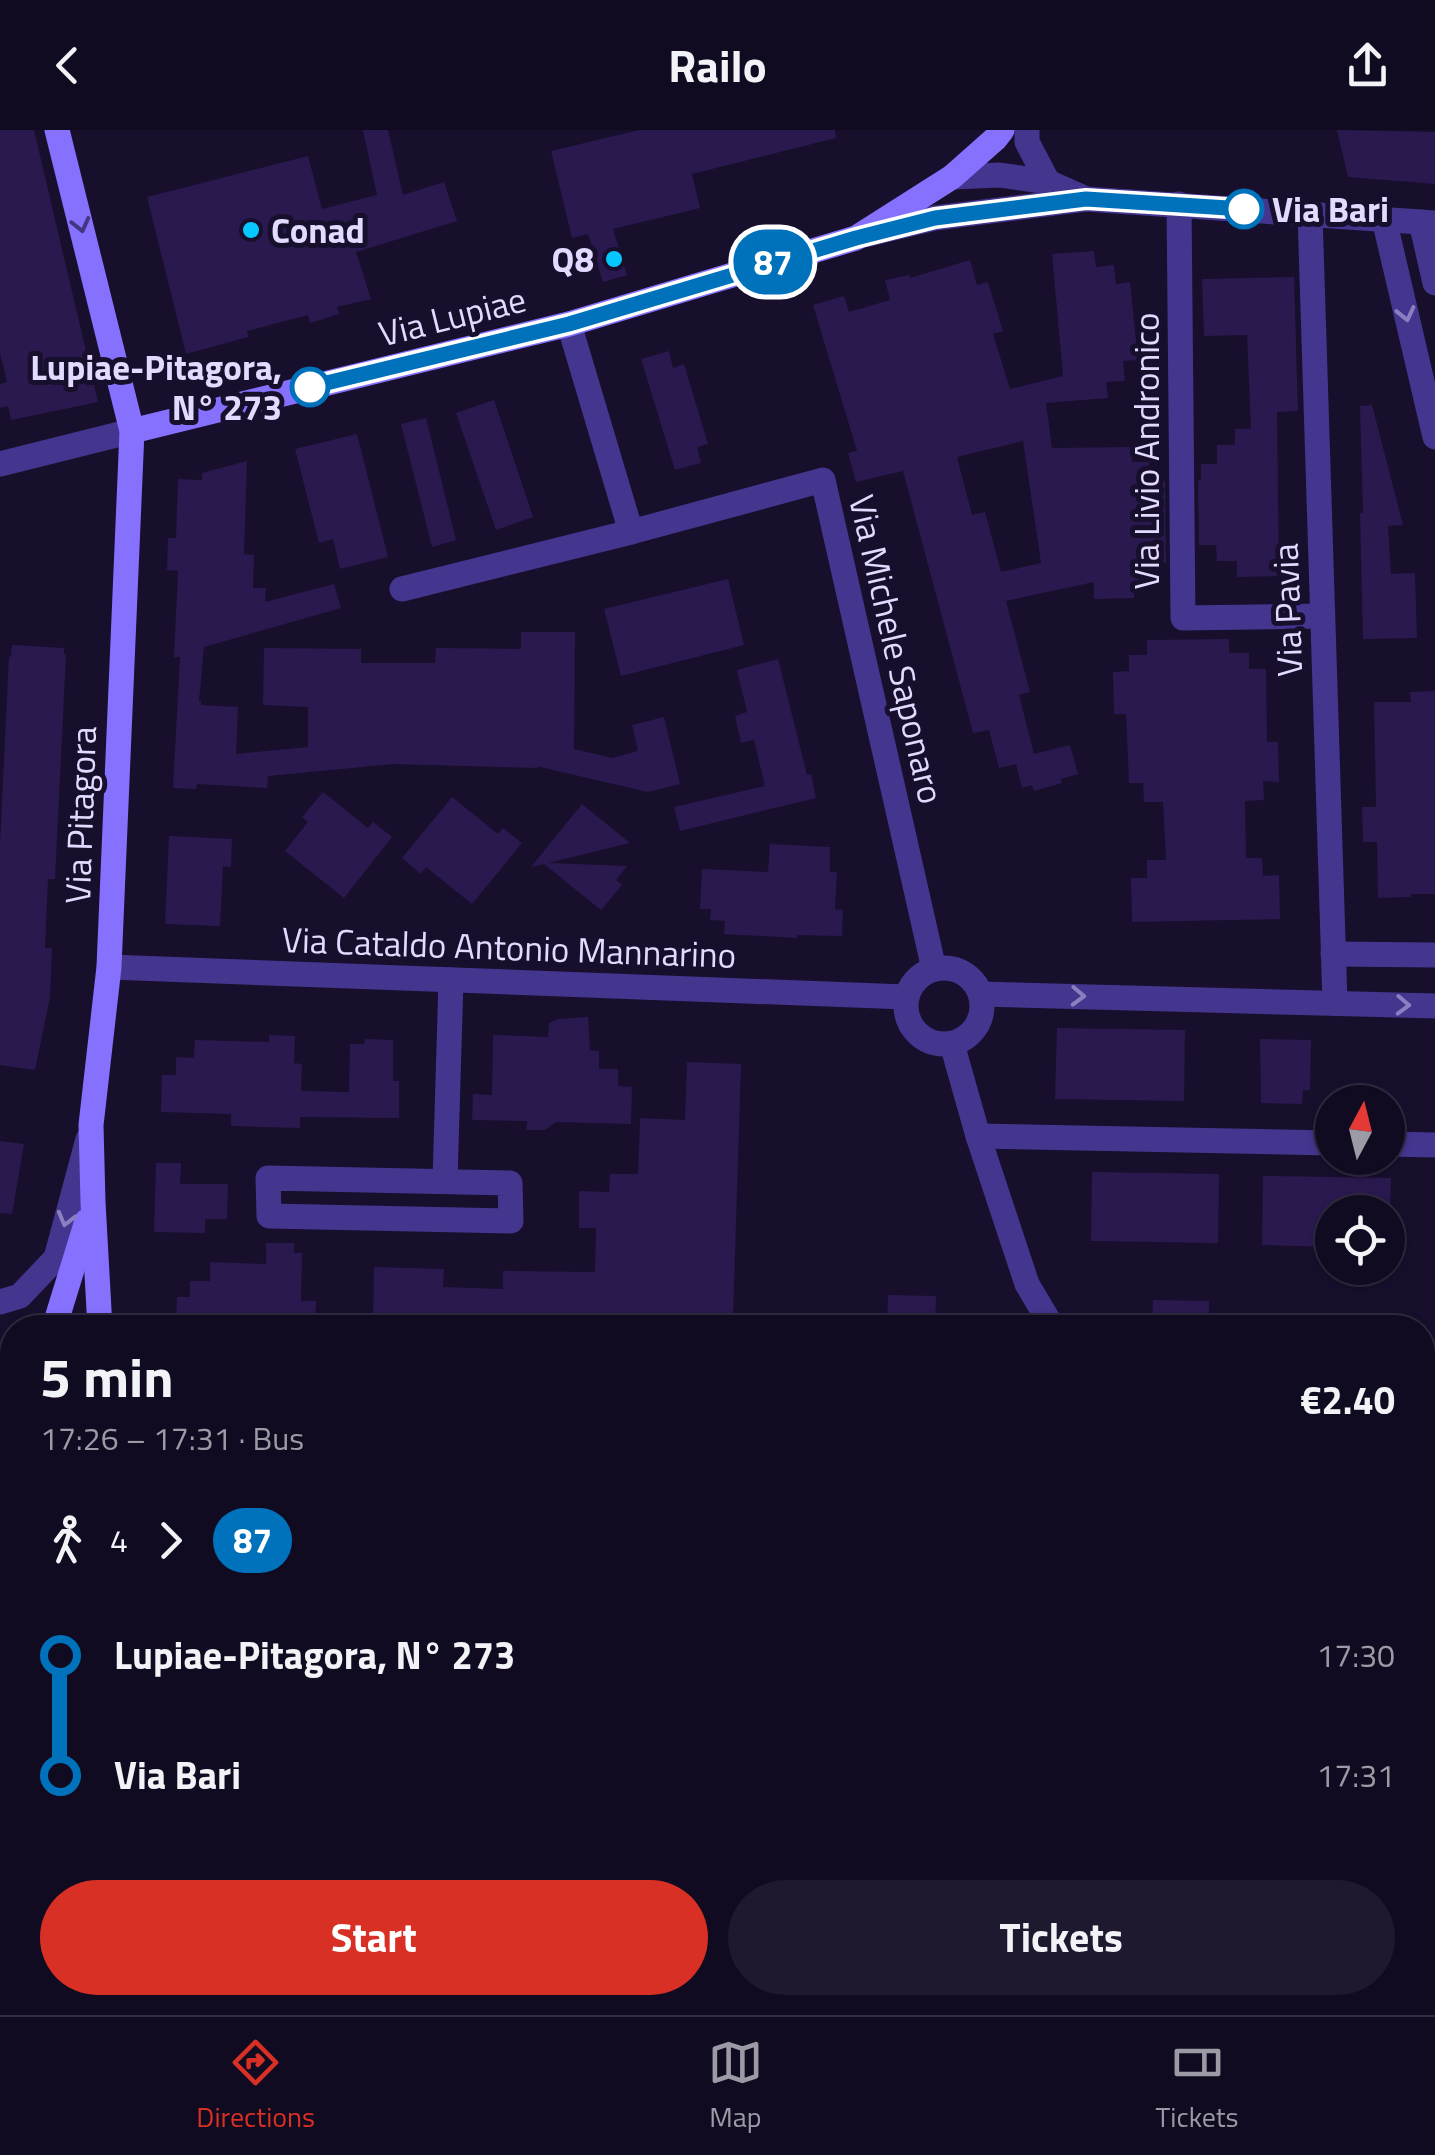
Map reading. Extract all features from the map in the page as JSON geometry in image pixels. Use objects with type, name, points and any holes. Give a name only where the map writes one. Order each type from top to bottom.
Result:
[{"type":"street","name":"Via Pitagora","points":[[57,130],[132,431],[109,967],[92,1125],[99,1315]]},
{"type":"street","name":"Via Lupiae","points":[[0,464],[569,324],[856,238],[952,177],[1002,130]]},
{"type":"street","points":[[1027,130],[1027,142],[1048,182]]},
{"type":"street","points":[[952,177],[1000,175],[1048,182],[1086,199]]},
{"type":"street","points":[[856,238],[935,218],[1086,199],[1384,219],[1428,223],[1435,282]]},
{"type":"street","name":"Via Livio Andronico","points":[[1179,204],[1183,618],[1322,616]]},
{"type":"street","name":"Via Pavia","points":[[1310,214],[1335,1003]]},
{"type":"street","points":[[1384,219],[1435,437]]},
{"type":"street","points":[[569,324],[631,532]]},
{"type":"street","name":"Via Michele Saponaro","points":[[402,589],[823,480],[934,969]]},
{"type":"street","points":[[1333,954],[1435,955]]},
{"type":"street","name":"Via Cataldo Antonio Mannarino","points":[[109,967],[906,997]]},
{"type":"street","points":[[934,969],[962,972],[980,994],[982,1010],[978,1025],[967,1038],[952,1044],[936,1044],[922,1038],[911,1027],[905,1012],[912,984],[934,969]]},
{"type":"street","points":[[445,1181],[450,980]]},
{"type":"street","points":[[980,994],[1435,1006]]},
{"type":"street","points":[[952,1044],[1027,1284],[1045,1315]]},
{"type":"street","points":[[0,1302],[20,1296],[56,1258],[92,1125]]},
{"type":"street","points":[[978,1136],[1315,1143]]},
{"type":"street","points":[[1405,1144],[1435,1145]]},
{"type":"street","points":[[268,1178],[445,1181],[510,1183],[512,1220],[269,1216],[268,1178]]},
{"type":"street","name":"Via Pitagora","points":[[58,1315],[93,1202]]},
{"type":"street","points":[[1027,1284],[1028,1315]]},
{"type":"building","points":[[0,130],[34,130],[98,402],[11,420],[8,406],[0,408],[0,384],[7,382],[0,353]]},
{"type":"building","points":[[363,130],[388,130],[403,195],[444,182],[457,221],[356,252],[371,299],[337,307],[339,314],[310,323],[308,315],[247,331],[248,337],[186,354],[147,197],[308,156],[322,209],[377,195]]},
{"type":"building","points":[[639,130],[835,130],[836,138],[692,174],[700,208],[613,229],[627,275],[603,282],[588,234],[572,238],[551,151]]},
{"type":"building","points":[[1337,130],[1435,132],[1435,184],[1348,177]]},
{"type":"building","points":[[1094,251],[1096,267],[1114,265],[1116,284],[1130,282],[1138,360],[1123,361],[1125,381],[1106,382],[1108,398],[1046,403],[1052,448],[1132,447],[1132,462],[1149,462],[1149,480],[1165,480],[1166,563],[1149,563],[1150,582],[1134,582],[1134,598],[1094,599],[1094,582],[1006,601],[1030,692],[1019,695],[1034,754],[1070,745],[1078,774],[1034,791],[1032,785],[1022,788],[1016,764],[999,768],[989,730],[973,733],[903,471],[856,482],[848,453],[857,451],[813,305],[844,296],[849,312],[890,300],[885,280],[909,275],[910,278],[970,260],[977,285],[988,282],[1003,331],[993,334],[1010,389],[1063,376],[1052,254]],"holes":[[[1023,441],[1041,563],[1001,572],[985,512],[972,515],[957,457]]]},
{"type":"building","points":[[1294,277],[1298,411],[1277,412],[1279,576],[1237,577],[1237,561],[1217,561],[1216,545],[1199,545],[1198,480],[1201,464],[1217,464],[1217,445],[1235,445],[1235,429],[1251,429],[1247,335],[1204,336],[1202,279]]},
{"type":"building","points":[[669,351],[673,368],[684,364],[708,444],[697,447],[701,463],[675,470],[641,359]]},
{"type":"building","points":[[494,400],[533,517],[496,530],[456,413]]},
{"type":"building","points":[[1372,405],[1403,525],[1388,526],[1391,574],[1415,573],[1417,638],[1363,639],[1360,406]]},
{"type":"building","points":[[426,418],[456,540],[432,547],[401,424]]},
{"type":"building","points":[[357,434],[388,557],[340,569],[333,539],[319,543],[295,449]]},
{"type":"building","points":[[247,461],[244,554],[254,555],[253,588],[266,588],[265,602],[334,584],[341,608],[204,647],[199,701],[201,705],[238,707],[236,754],[308,747],[308,707],[263,705],[264,648],[361,649],[361,663],[435,663],[436,648],[521,649],[521,632],[575,632],[574,749],[612,758],[638,751],[632,725],[664,717],[680,784],[648,792],[536,766],[393,764],[268,776],[267,788],[197,784],[196,789],[173,788],[180,657],[174,657],[178,571],[167,570],[168,538],[176,538],[178,479],[202,480],[202,473]]},
{"type":"building","points":[[728,579],[744,645],[621,676],[604,609]]},
{"type":"building","points":[[1229,639],[1229,653],[1249,653],[1249,669],[1266,669],[1267,742],[1278,742],[1279,782],[1263,781],[1264,800],[1245,801],[1246,858],[1262,858],[1263,876],[1279,875],[1280,919],[1132,922],[1131,878],[1147,878],[1147,860],[1166,860],[1163,802],[1144,802],[1143,783],[1129,783],[1126,714],[1114,714],[1113,672],[1129,671],[1129,655],[1147,655],[1147,640]]},
{"type":"building","points":[[12,645],[64,648],[66,654],[55,879],[48,879],[45,948],[52,948],[50,997],[35,1070],[0,1065],[0,845]]},
{"type":"building","points":[[778,659],[816,798],[680,831],[674,807],[765,786],[754,740],[741,743],[735,716],[747,712],[737,670]]},
{"type":"building","points":[[1435,691],[1435,894],[1378,898],[1377,842],[1363,842],[1362,807],[1376,807],[1374,702],[1411,702],[1410,692]]},
{"type":"building","points":[[323,792],[368,828],[373,822],[392,837],[344,898],[285,851],[308,822],[302,817]]},
{"type":"building","points":[[452,797],[498,834],[503,828],[522,843],[472,904],[426,867],[421,874],[402,858]]},
{"type":"building","points":[[582,804],[630,843],[548,863],[627,866],[616,880],[622,885],[601,910],[544,864],[531,867]]},
{"type":"building","points":[[169,836],[232,839],[231,867],[223,866],[220,926],[165,924]]},
{"type":"building","points":[[770,844],[830,847],[830,872],[837,872],[835,909],[843,910],[842,936],[724,934],[725,921],[710,920],[711,909],[700,909],[702,869],[768,872]]},
{"type":"building","points":[[588,1017],[590,1050],[599,1051],[599,1069],[618,1069],[618,1086],[632,1087],[631,1124],[556,1122],[545,1130],[526,1130],[527,1121],[472,1120],[473,1094],[492,1095],[493,1035],[548,1037],[549,1023]]},
{"type":"building","points":[[1057,1028],[1185,1030],[1184,1101],[1055,1099]]},
{"type":"building","points":[[269,1035],[295,1036],[294,1063],[302,1064],[301,1091],[349,1092],[350,1044],[364,1044],[365,1039],[393,1040],[393,1081],[399,1081],[399,1118],[300,1117],[300,1128],[231,1126],[231,1114],[161,1112],[162,1075],[176,1075],[176,1057],[194,1058],[195,1040],[269,1042]]},
{"type":"building","points":[[1260,1039],[1311,1040],[1310,1090],[1303,1090],[1302,1104],[1261,1103]]},
{"type":"building","points":[[687,1062],[741,1064],[733,1315],[373,1315],[374,1267],[444,1269],[443,1287],[503,1289],[503,1271],[595,1272],[596,1228],[579,1228],[579,1191],[609,1192],[610,1174],[638,1174],[640,1118],[685,1120]]},
{"type":"building","points":[[0,1141],[24,1144],[12,1214],[0,1213]]},
{"type":"building","points":[[156,1163],[181,1163],[180,1184],[228,1184],[227,1219],[205,1219],[205,1233],[154,1232]]},
{"type":"building","points":[[1092,1172],[1219,1174],[1218,1243],[1091,1241]]},
{"type":"building","points":[[1263,1176],[1391,1178],[1390,1195],[1315,1195],[1315,1247],[1262,1245]]},
{"type":"building","points":[[266,1243],[294,1243],[294,1253],[302,1253],[301,1301],[316,1301],[315,1315],[176,1315],[177,1297],[190,1297],[190,1281],[210,1281],[210,1262],[266,1264]]},
{"type":"building","points":[[888,1295],[936,1296],[935,1315],[887,1315]]},
{"type":"building","points":[[1153,1300],[1209,1301],[1209,1315],[1152,1315]]},
{"type":"bus line","name":"87","points":[[310,387],[569,324],[935,218],[1086,199],[1244,209]]},
{"type":"place","name":"Via Bari","points":[[1244,209]]},
{"type":"place","name":"Conad","points":[[251,230]]},
{"type":"place","name":"Q8","points":[[614,259]]},
{"type":"place","name":"Lupiae-Pitagora, N° 273","points":[[310,387]]}]
